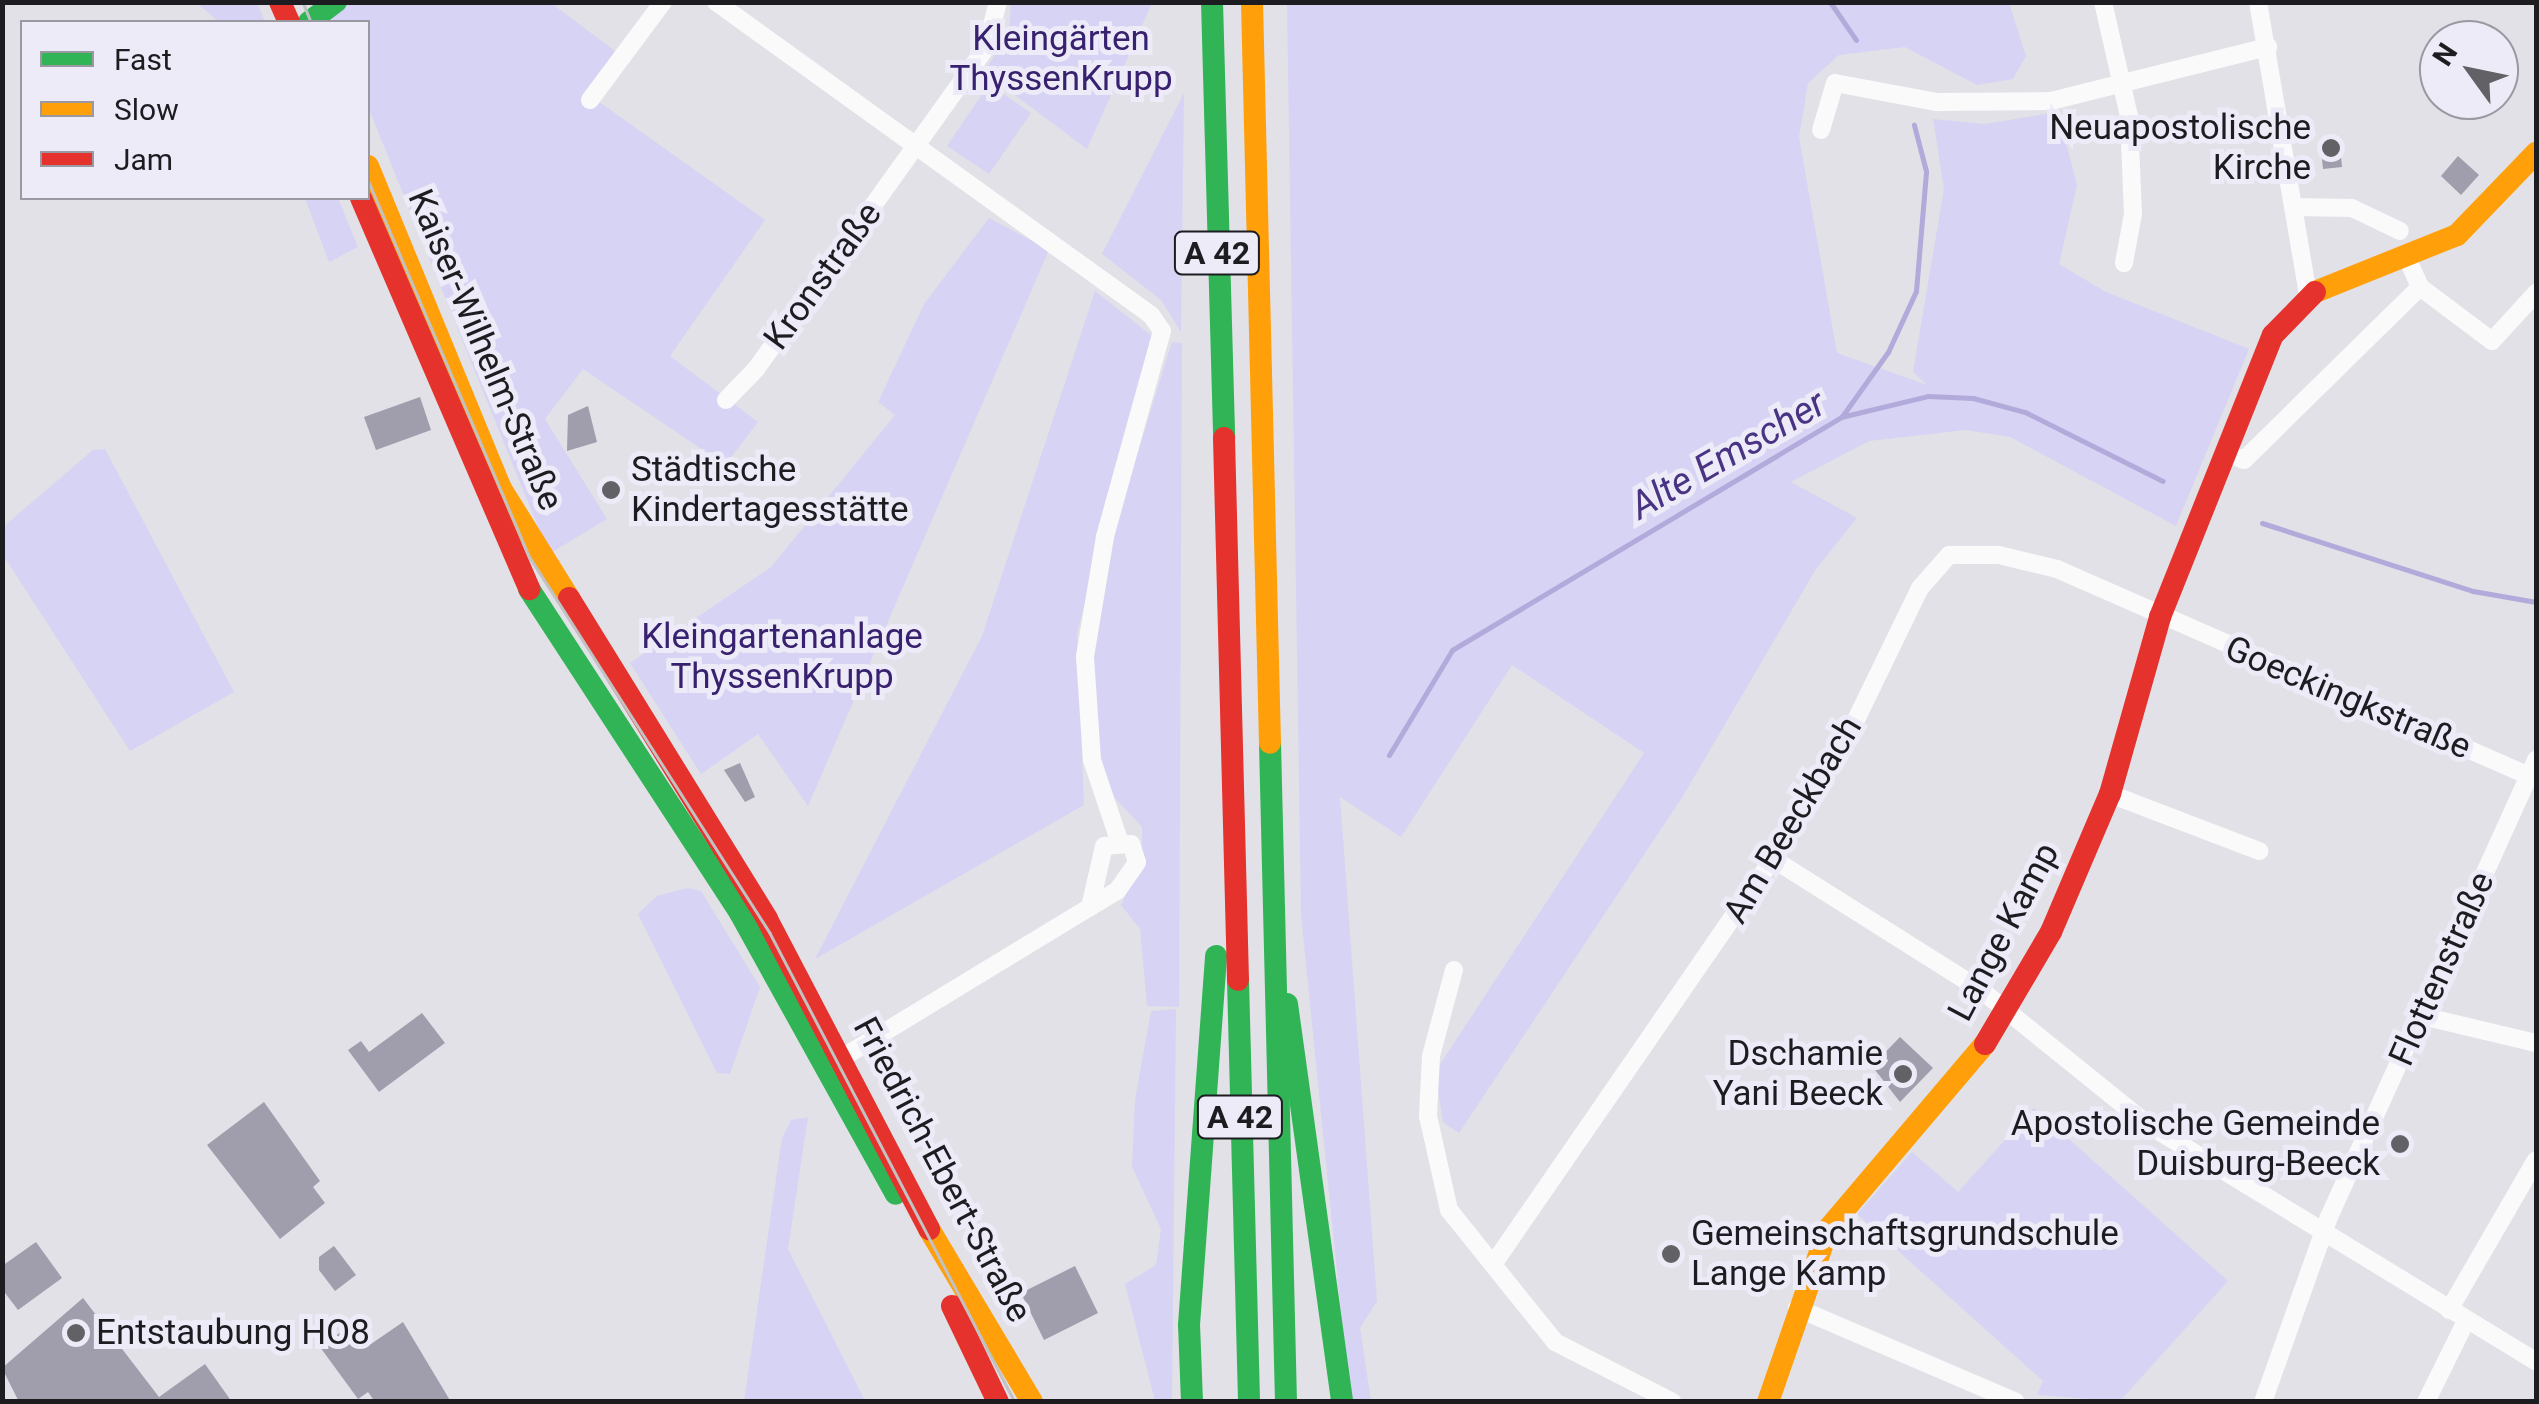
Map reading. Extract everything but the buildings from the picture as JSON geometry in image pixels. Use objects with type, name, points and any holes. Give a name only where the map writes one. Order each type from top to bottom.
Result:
[{"type":"main road","points":[[312,17],[336,2]]},
{"type":"main road","name":"A 42","points":[[1212,2],[1230,833],[1250,1402]]},
{"type":"main road","name":"A 42","points":[[1252,2],[1286,1402]]},
{"type":"main road","points":[[2308,295],[2407,258],[2475,222],[2536,154]]},
{"type":"main road","name":"Kaiser-Wilhelm-Straße","points":[[370,171],[500,487],[788,974]]},
{"type":"main road","name":"Kaiser-Wilhelm-Straße","points":[[362,200],[515,568],[788,974]]},
{"type":"main road","name":"Lange Kamp","points":[[1768,1402],[1796,1308],[1847,1200],[2008,1011],[2110,794],[2160,617],[2273,335],[2308,295]]},
{"type":"main road","points":[[1192,1402],[1190,1325],[1230,833]]},
{"type":"main road","name":"Friedrich-Ebert-Straße","points":[[788,974],[976,1318],[1032,1402]]},
{"type":"main road","points":[[1275,977],[1295,1021],[1342,1402]]},
{"type":"main road","name":"Friedrich-Ebert-Straße","points":[[837,1061],[998,1402]]},
{"type":"street","points":[[590,100],[664,2]]},
{"type":"street","points":[[716,2],[1150,314],[1162,331],[1105,537],[1085,657],[1092,760],[1119,840]]},
{"type":"street","name":"Kronstraße","points":[[726,400],[756,369],[986,48],[998,2]]},
{"type":"street","points":[[2102,2],[2122,84],[2133,214],[2124,263]]},
{"type":"street","points":[[2258,2],[2308,295]]},
{"type":"street","points":[[1821,130],[1834,83],[1937,102],[2001,104],[2122,84],[2268,47]]},
{"type":"street","points":[[2294,208],[2352,208],[2400,232]]},
{"type":"street","points":[[2407,258],[2420,287],[2492,342],[2536,293]]},
{"type":"street","points":[[2228,453],[2244,460],[2420,287]]},
{"type":"street","name":"Am Beeckbach","points":[[1494,1263],[1773,859],[1852,728],[1920,588],[1949,556],[1999,555],[2058,568],[2160,617]]},
{"type":"street","name":"Goeckingkstraße","points":[[2160,617],[2534,772]]},
{"type":"street","name":"Flottenstraße","points":[[2263,1402],[2325,1237],[2534,772]]},
{"type":"street","points":[[2110,794],[2259,851]]},
{"type":"street","points":[[837,1061],[1130,879],[1136,862],[1130,844],[1119,840]]},
{"type":"street","points":[[1090,907],[1094,861],[1119,840]]},
{"type":"street","points":[[1773,859],[2008,1011],[2082,1078],[2325,1237],[2536,1361]]},
{"type":"street","points":[[1454,970],[1431,1056],[1428,1116],[1450,1210],[1573,1356],[1673,1402]]},
{"type":"street","points":[[2422,1016],[2536,1043]]},
{"type":"street","points":[[2449,1310],[2536,1160]]},
{"type":"street","points":[[1796,1308],[2016,1402]]},
{"type":"street","points":[[2426,1402],[2466,1321]]},
{"type":"green space","points":[[197,3],[257,3],[264,20],[217,20]]},
{"type":"green space","points":[[326,3],[551,3],[615,51],[591,96],[765,220],[670,356],[758,422],[725,465],[583,369],[545,419],[607,519],[549,554],[370,112],[370,20],[332,20]]},
{"type":"green space","name":"Kleingärten ThyssenKrupp","points":[[1011,3],[1152,3],[1087,149],[984,72],[1009,33]]},
{"type":"green space","points":[[1287,3],[2009,3],[2026,56],[2013,79],[1977,85],[1905,47],[1839,55],[1808,83],[1799,137],[1837,353],[1927,385],[1913,372],[1944,189],[1933,119],[1984,124],[2058,112],[2077,185],[2059,264],[2106,292],[2249,349],[2176,526],[2010,437],[1966,430],[1869,441],[1791,482],[1857,518],[1816,569],[1683,796],[1459,1133],[1443,1122],[1435,1072],[1644,753],[1512,665],[1401,837],[1340,797],[1377,1301],[1360,1328],[1371,1401],[1350,1401],[1301,915]]},
{"type":"green space","points":[[989,84],[1031,113],[989,174],[947,146]]},
{"type":"green space","points":[[1184,93],[1181,332],[1161,300],[1102,254]]},
{"type":"green space","points":[[306,200],[339,200],[358,247],[329,262]]},
{"type":"green space","name":"Kleingartenanlage ThyssenKrupp","points":[[989,218],[1049,250],[808,806],[758,734],[701,774],[630,663],[771,567],[895,415],[878,402],[924,304]]},
{"type":"green space","points":[[1095,291],[1152,336],[1077,634],[1084,805],[815,959],[982,636]]},
{"type":"green space","points":[[1172,342],[1182,343],[1179,1007],[1147,1006],[1140,929],[1121,905],[1142,860],[1142,827],[1111,794],[1098,753],[1091,671],[1111,539]]},
{"type":"green space","points":[[105,449],[234,692],[130,751],[3,555],[3,527],[93,450]]},
{"type":"green space","points":[[687,888],[701,891],[760,987],[730,1074],[717,1073],[638,914],[657,896]]},
{"type":"green space","points":[[1176,1009],[1172,1401],[1155,1401],[1125,1284],[1156,1265],[1161,1229],[1132,1167],[1135,1100],[1151,1011]]},
{"type":"green space","points":[[2034,1108],[2228,1281],[2120,1401],[2037,1395],[2043,1381],[1857,1214],[1912,1152],[1958,1192]]},
{"type":"green space","points":[[808,1117],[788,1249],[865,1401],[744,1401],[782,1138],[791,1120]]},
{"type":"waterway","points":[[1830,2],[1856,40]]},
{"type":"waterway","points":[[1843,415],[1888,352],[1916,291],[1926,171],[1914,125]]},
{"type":"waterway","name":"Alte Emscher","points":[[1389,755],[1452,650],[1841,417],[1928,396],[1973,398],[2025,412],[2163,481]]},
{"type":"waterway","name":"Alte Emscher","points":[[2262,523],[2473,591],[2536,602]]},
{"type":"tram line","points":[[303,2],[310,20]]},
{"type":"tram line","points":[[370,185],[529,556],[770,933],[1015,1402]]},
{"type":"traffic: fast","points":[[312,20],[336,2]]},
{"type":"traffic: fast","points":[[1212,2],[1224,438]]},
{"type":"traffic: fast","points":[[529,589],[740,913],[896,1194]]},
{"type":"traffic: fast","points":[[1270,743],[1286,1402]]},
{"type":"traffic: fast","points":[[1192,1402],[1189,1325],[1216,956]]},
{"type":"traffic: fast","points":[[1238,980],[1249,1402]]},
{"type":"traffic: fast","points":[[1287,1004],[1342,1402]]},
{"type":"traffic: slow","points":[[1252,2],[1270,743]]},
{"type":"traffic: slow","points":[[2315,292],[2457,235],[2536,153]]},
{"type":"traffic: slow","points":[[370,171],[500,487],[569,598]]},
{"type":"traffic: slow","points":[[1768,1402],[1828,1229],[1985,1044]]},
{"type":"traffic: slow","points":[[929,1229],[1032,1402]]},
{"type":"traffic: jam","points":[[280,2],[288,20]]},
{"type":"traffic: jam","points":[[362,200],[529,589]]},
{"type":"traffic: jam","points":[[1985,1044],[2051,932],[2110,794],[2160,617],[2273,335],[2315,292]]},
{"type":"traffic: jam","points":[[1224,438],[1238,980]]},
{"type":"traffic: jam","points":[[569,598],[767,919],[929,1229]]},
{"type":"traffic: jam","points":[[952,1306],[998,1402]]},
{"type":"place","name":"Neuapostolische Kirche","points":[[2331,148]]},
{"type":"place","name":"Städtische Kindertagesstätte","points":[[611,490]]},
{"type":"place","name":"Dschamie Yani Beeck","points":[[1903,1074]]},
{"type":"place","name":"Apostolische Gemeinde Duisburg-Beeck","points":[[2400,1144]]},
{"type":"place","name":"Gemeinschaftsgrundschule Lange Kamp","points":[[1671,1254]]},
{"type":"place","name":"Entstaubung HO8","points":[[76,1333]]}]
